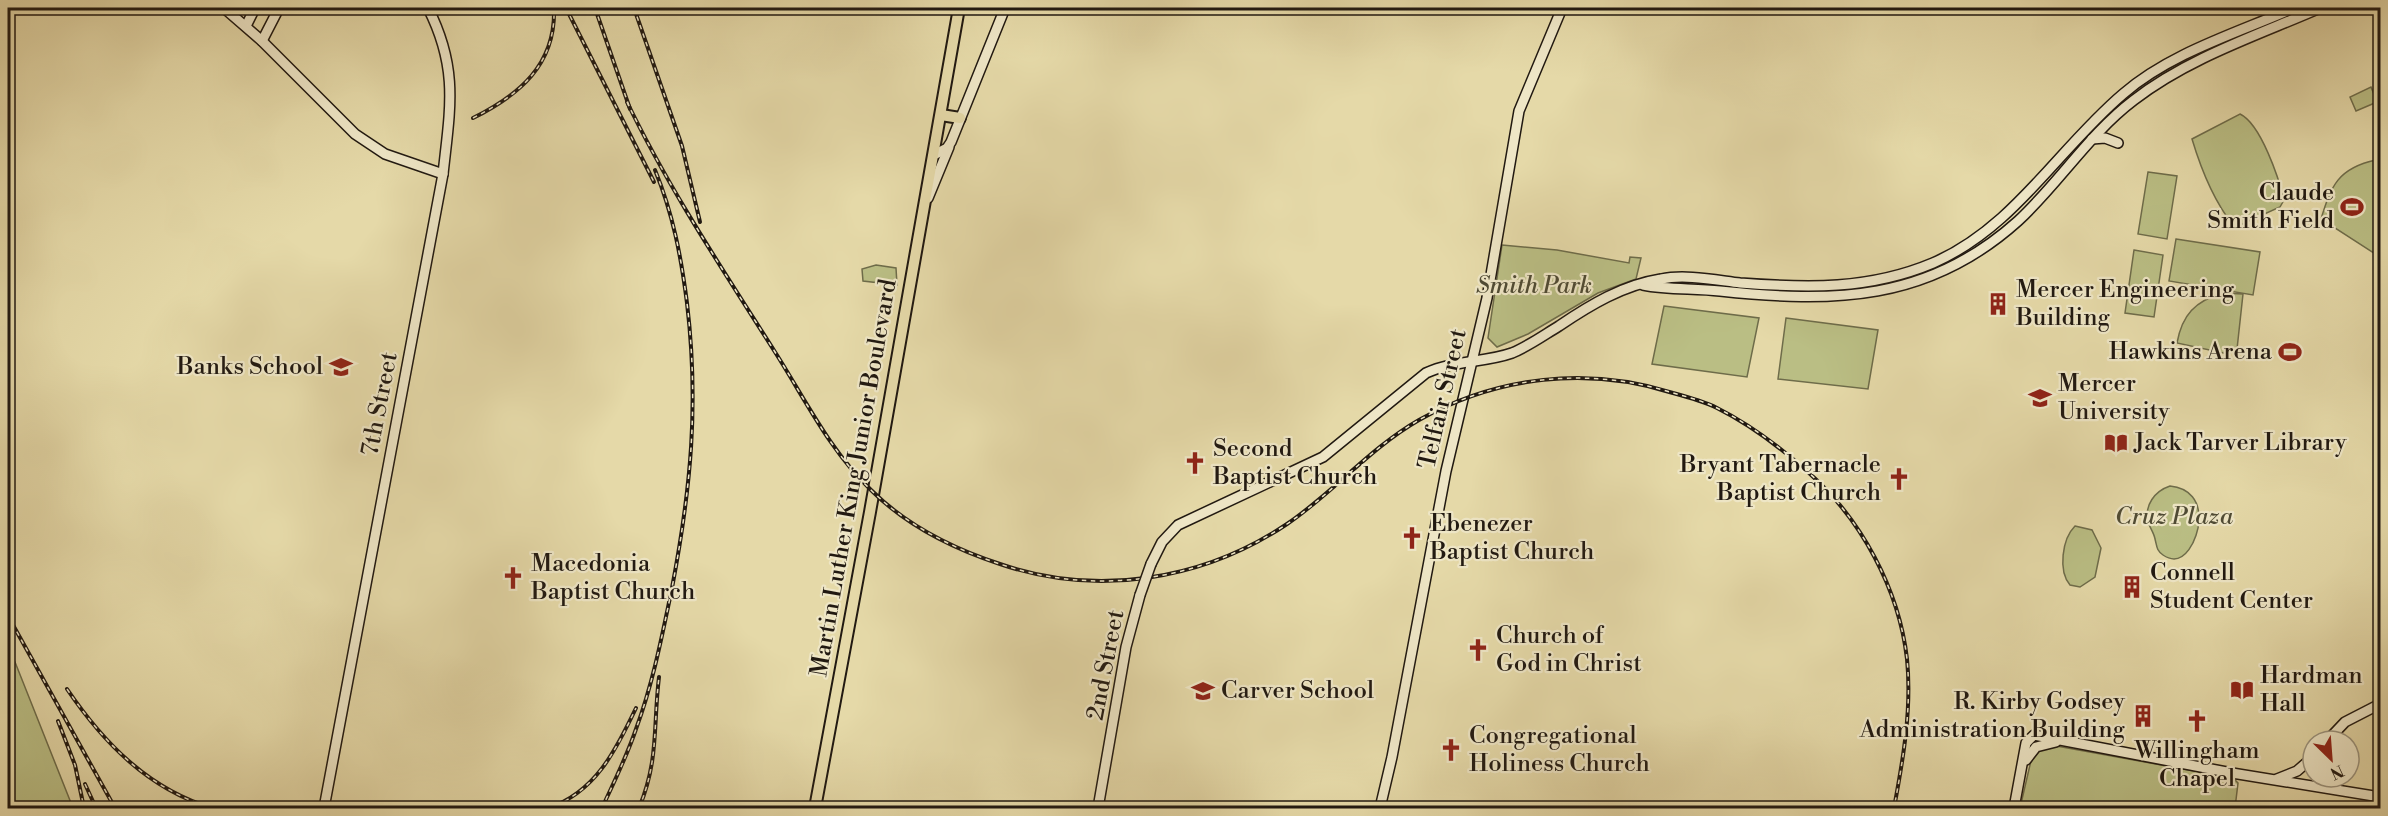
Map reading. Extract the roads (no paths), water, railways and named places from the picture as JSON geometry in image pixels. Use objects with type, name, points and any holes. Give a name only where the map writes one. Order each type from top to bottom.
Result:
[{"type":"main road","name":"Martin Luther King Junior Boulevard","points":[[815,808],[926,205],[959,8]]},
{"type":"main road","points":[[941,115],[960,118]]},
{"type":"street","points":[[224,8],[262,41],[355,134],[385,154],[443,174]]},
{"type":"street","points":[[246,26],[255,8]]},
{"type":"street","points":[[262,41],[279,8]]},
{"type":"street","name":"7th Street","points":[[324,808],[443,174],[451,78],[443,39],[428,8]]},
{"type":"street","points":[[926,205],[1005,8]]},
{"type":"street","name":"Telfair Street","points":[[1380,808],[1389,772],[1446,471],[1487,298],[1519,111],[1562,8]]},
{"type":"street","points":[[1472,361],[1514,352],[1596,303],[1663,278],[1828,288],[1863,284],[1912,272],[1951,254],[2001,219],[2110,105],[2162,66],[2294,8]]},
{"type":"street","points":[[1641,285],[1823,298],[1864,295],[1908,284],[1958,263],[2003,233],[2038,200],[2114,116],[2152,87],[2190,65],[2320,8]]},
{"type":"street","points":[[2092,139],[2105,138],[2118,143]]},
{"type":"street","points":[[934,154],[947,148],[951,142]]},
{"type":"street","name":"2nd Street","points":[[1098,808],[1126,647],[1151,564],[1167,535],[1193,516],[1323,457],[1426,373],[1472,361]]},
{"type":"street","points":[[2338,729],[2344,722],[2380,704]]},
{"type":"street","points":[[2014,808],[2026,743],[2034,735],[2301,784]]},
{"type":"street","points":[[2020,776],[2032,750],[2040,745],[2064,741]]},
{"type":"street","points":[[2274,779],[2293,773],[2301,767]]},
{"type":"street","points":[[2329,789],[2380,797]]},
{"type":"railway","points":[[473,118],[505,99],[532,76],[549,46],[554,8]]},
{"type":"railway","points":[[566,8],[654,182]]},
{"type":"railway","points":[[595,8],[630,109]]},
{"type":"railway","points":[[634,8],[682,146],[700,222]]},
{"type":"railway","points":[[627,102],[697,229],[843,459],[885,503],[915,525],[965,551],[1000,564],[1036,574],[1073,580],[1111,581],[1148,578],[1220,559],[1287,524],[1384,444],[1419,420],[1480,393],[1511,385],[1576,378],[1608,380],[1641,385],[1690,398],[1730,415],[1776,445],[1828,491],[1861,534],[1886,582],[1903,633],[1908,678],[1906,734],[1894,808]]},
{"type":"railway","points":[[602,808],[642,712],[661,642],[679,551],[691,446],[693,411],[691,340],[687,303],[676,235],[655,170]]},
{"type":"railway","points":[[8,616],[115,808]]},
{"type":"railway","points":[[639,808],[653,759],[659,677]]},
{"type":"railway","points":[[67,689],[112,745],[147,776],[189,800],[212,808]]},
{"type":"railway","points":[[548,808],[579,792],[591,781],[612,754],[636,708]]},
{"type":"railway","points":[[58,721],[75,765],[84,808]]},
{"type":"railway","points":[[85,784],[96,808]]},
{"type":"place","name":"Claude Smith Field","points":[[2352,207]]},
{"type":"place","name":"Mercer Engineering Building","points":[[1998,304]]},
{"type":"place","name":"Hawkins Arena","points":[[2290,352]]},
{"type":"place","name":"Banks School","points":[[341,367]]},
{"type":"place","name":"Mercer University","points":[[2040,398]]},
{"type":"place","name":"Jack Tarver Library","points":[[2116,443]]},
{"type":"place","name":"Second Baptist Church","points":[[1195,463]]},
{"type":"place","name":"Bryant Tabernacle Baptist Church","points":[[1899,479]]},
{"type":"place","name":"Ebenezer Baptist Church","points":[[1412,538]]},
{"type":"place","name":"Macedonia Baptist Church","points":[[513,578]]},
{"type":"place","name":"Connell Student Center","points":[[2132,587]]},
{"type":"place","name":"Church of God in Christ","points":[[1478,650]]},
{"type":"place","name":"Hardman Hall","points":[[2242,690]]},
{"type":"place","name":"Carver School","points":[[1203,691]]},
{"type":"place","name":"R. Kirby Godsey Administration Building","points":[[2143,716]]},
{"type":"place","name":"Willingham Chapel","points":[[2197,721]]},
{"type":"place","name":"Congregational Holiness Church","points":[[1451,750]]},
{"type":"park label","name":"Smith Park","points":[[1534,286]]},
{"type":"park label","name":"Cruz Plaza","points":[[2174,517]]}]
